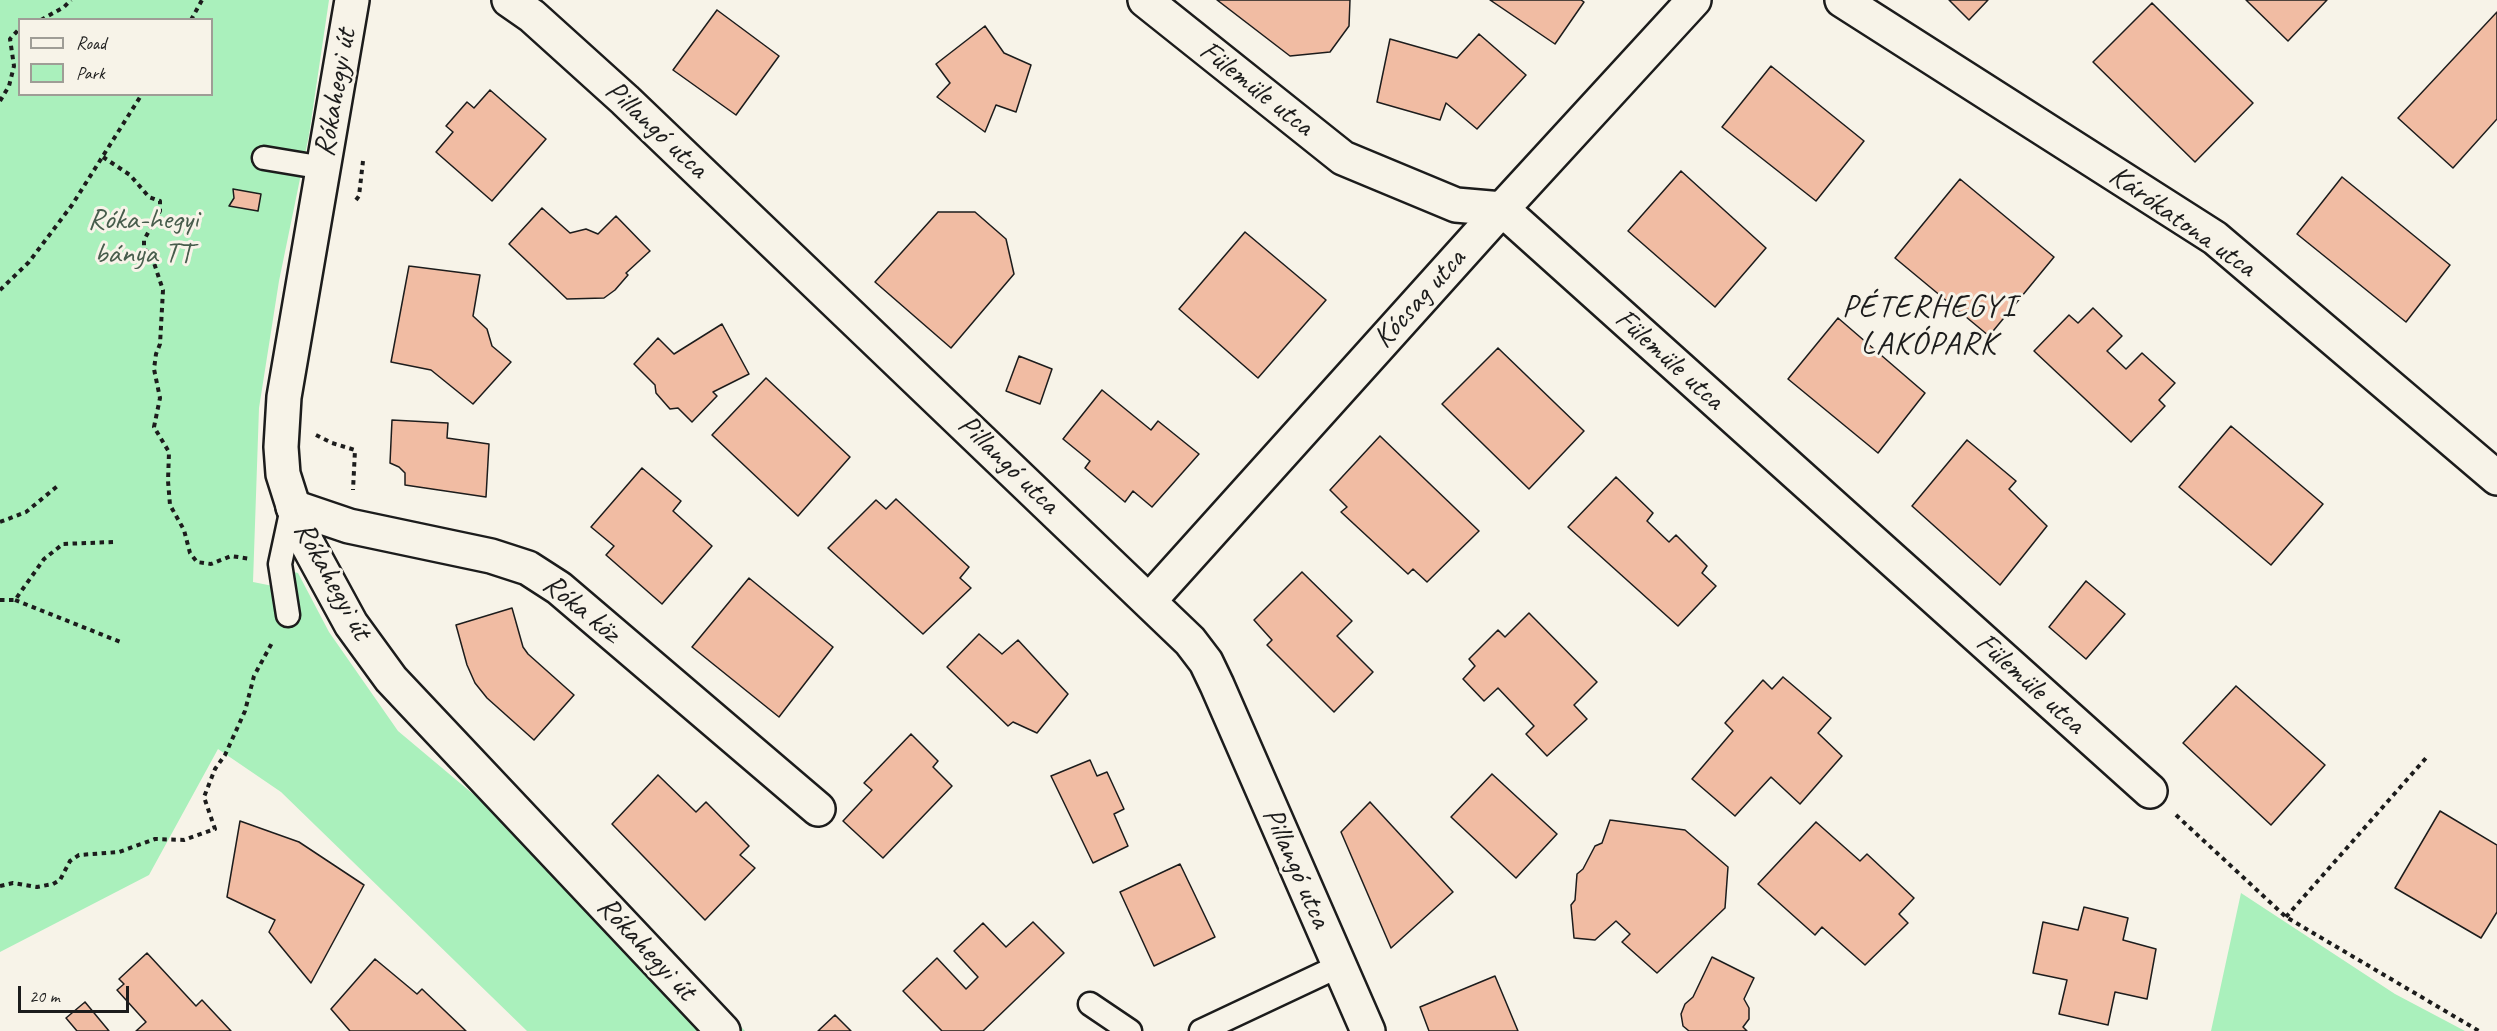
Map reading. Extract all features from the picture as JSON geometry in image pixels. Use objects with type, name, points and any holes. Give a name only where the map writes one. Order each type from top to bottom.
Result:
[{"type":"street","name":"Rókahegyi út","points":[[352,0],[284,397],[281,447],[283,474],[302,534],[351,624],[391,680],[723,1031]]},
{"type":"street","name":"Pillangó utca","points":[[509,0],[532,16],[625,100],[1190,641],[1206,662],[1368,1031]]},
{"type":"street","name":"Fülemüle utca","points":[[1145,0],[1343,158],[1456,204],[1502,209],[2150,791]]},
{"type":"street","name":"Kócsag utca","points":[[1149,601],[1502,209],[1694,0]]},
{"type":"street","name":"Kárókatona utca","points":[[1842,0],[2216,238],[2497,478]]},
{"type":"street","name":"Róka köz","points":[[293,507],[349,526],[491,556],[528,568],[559,588],[818,809]]},
{"type":"lane","points":[[264,158],[300,162],[324,168]]},
{"type":"lane","points":[[288,615],[280,564],[293,507]]},
{"type":"lane","points":[[1201,1031],[1339,966]]},
{"type":"lane","points":[[1090,1004],[1130,1031]]},
{"type":"path","points":[[44,18],[64,7],[71,0]]},
{"type":"path","points":[[192,18],[202,0]]},
{"type":"path","points":[[0,100],[9,86],[14,66],[10,39],[18,30]]},
{"type":"path","points":[[0,290],[29,262],[72,205],[141,96]]},
{"type":"path","points":[[352,206],[358,196],[365,152]]},
{"type":"path","points":[[103,157],[130,175],[149,197],[160,201],[160,211],[144,240],[144,248],[152,257],[163,290],[160,344],[154,369],[160,398],[154,427],[169,452],[170,505],[184,530],[190,553],[197,562],[211,564],[231,556],[280,564]]},
{"type":"path","points":[[314,434],[332,443],[355,450],[349,526]]},
{"type":"path","points":[[0,522],[26,512],[60,484]]},
{"type":"path","points":[[15,600],[44,560],[63,544],[113,542]]},
{"type":"path","points":[[0,600],[15,600],[123,643]]},
{"type":"path","points":[[0,886],[13,883],[37,887],[53,884],[60,880],[70,861],[79,855],[119,852],[155,839],[184,840],[215,829],[204,797],[215,769],[225,756],[245,711],[254,676],[288,615]]},
{"type":"path","points":[[2286,917],[2426,758]]},
{"type":"path","points":[[2150,791],[2286,917],[2479,1031]]},
{"type":"green space","name":"Róka-hegyi bánya TT","points":[[0,0],[329,0],[309,135],[279,281],[259,408],[253,582],[278,587],[286,570],[298,573],[329,632],[398,731],[703,987],[745,1031],[527,1031],[281,792],[218,749],[149,875],[0,952]]},
{"type":"green space","points":[[2241,893],[2395,994],[2465,1031],[2211,1031]]},
{"type":"building","points":[[1217,0],[1350,0],[1349,26],[1330,52],[1290,56]]},
{"type":"building","points":[[1490,0],[1581,0],[1584,2],[1555,44]]},
{"type":"building","points":[[1949,0],[1988,0],[1969,20]]},
{"type":"building","points":[[2246,0],[2327,0],[2288,41]]},
{"type":"building","points":[[2152,3],[2253,103],[2195,162],[2093,62]]},
{"type":"building","points":[[717,10],[779,56],[736,115],[673,70]]},
{"type":"building","points":[[2497,12],[2497,119],[2453,168],[2398,118]]},
{"type":"building","points":[[985,26],[1004,53],[1031,65],[1016,112],[996,105],[985,132],[937,97],[950,83],[936,64]]},
{"type":"building","points":[[1479,34],[1526,75],[1477,129],[1446,103],[1440,120],[1377,102],[1390,39],[1457,58]]},
{"type":"building","points":[[1771,66],[1864,141],[1816,201],[1722,127]]},
{"type":"building","points":[[490,90],[546,139],[492,201],[436,152],[453,132],[446,126],[467,102],[474,108]]},
{"type":"building","points":[[1681,171],[1766,248],[1715,307],[1628,231]]},
{"type":"building","points":[[2342,177],[2450,265],[2406,322],[2297,234]]},
{"type":"building","points":[[1960,179],[2054,257],[1989,336],[1895,258]]},
{"type":"building","points":[[233,189],[261,194],[258,211],[229,206],[234,198]]},
{"type":"building","points":[[542,208],[570,233],[586,229],[598,234],[616,216],[650,251],[626,273],[628,275],[615,290],[604,298],[567,299],[509,244]]},
{"type":"building","points":[[938,212],[975,212],[1006,239],[1014,274],[951,348],[875,282]]},
{"type":"building","points":[[1245,232],[1326,300],[1258,378],[1179,309]]},
{"type":"building","points":[[409,266],[480,275],[473,316],[487,329],[492,346],[511,362],[473,404],[431,370],[391,362]]},
{"type":"building","points":[[2093,308],[2122,336],[2107,351],[2126,369],[2142,353],[2175,383],[2159,400],[2165,406],[2131,442],[2034,351],[2069,315],[2078,323]]},
{"type":"building","points":[[1838,318],[1925,393],[1878,453],[1788,379]]},
{"type":"building","points":[[722,324],[749,374],[713,392],[717,396],[692,422],[678,408],[670,409],[656,393],[655,385],[634,364],[658,338],[674,354]]},
{"type":"building","points":[[1498,348],[1584,431],[1529,489],[1442,404]]},
{"type":"building","points":[[1019,356],[1052,369],[1040,404],[1006,391]]},
{"type":"building","points":[[766,378],[850,457],[798,516],[712,435]]},
{"type":"building","points":[[1102,390],[1151,430],[1158,421],[1199,454],[1152,507],[1133,491],[1125,502],[1085,468],[1090,461],[1063,439]]},
{"type":"building","points":[[392,420],[448,423],[447,438],[489,444],[486,497],[405,485],[405,473],[390,463]]},
{"type":"building","points":[[2231,426],[2323,504],[2271,565],[2179,487]]},
{"type":"building","points":[[1380,436],[1479,531],[1427,582],[1413,569],[1408,574],[1341,512],[1347,507],[1330,490]]},
{"type":"building","points":[[1967,440],[2016,481],[2009,489],[2047,526],[2000,585],[1912,506]]},
{"type":"building","points":[[642,468],[681,501],[673,511],[712,546],[662,604],[606,555],[614,546],[591,527]]},
{"type":"building","points":[[1616,477],[1653,513],[1647,521],[1669,542],[1676,535],[1707,566],[1702,573],[1716,586],[1678,626],[1568,527]]},
{"type":"building","points":[[896,499],[969,567],[960,578],[971,588],[923,634],[828,548],[876,500],[886,509]]},
{"type":"building","points":[[1302,572],[1352,621],[1337,636],[1373,672],[1334,712],[1267,645],[1272,640],[1254,620]]},
{"type":"building","points":[[749,578],[833,647],[779,717],[692,647]]},
{"type":"building","points":[[2086,581],[2125,614],[2086,659],[2049,627]]},
{"type":"building","points":[[512,608],[523,647],[574,695],[534,740],[487,698],[475,683],[467,665],[456,625]]},
{"type":"building","points":[[1529,613],[1597,682],[1574,705],[1587,719],[1547,756],[1526,734],[1534,726],[1498,688],[1484,701],[1463,679],[1475,666],[1469,659],[1498,630],[1505,637]]},
{"type":"building","points":[[979,634],[1002,654],[1018,640],[1068,694],[1037,733],[1013,722],[1008,726],[947,667]]},
{"type":"building","points":[[1783,677],[1831,718],[1818,733],[1842,756],[1800,804],[1771,777],[1735,816],[1692,779],[1733,731],[1725,723],[1763,680],[1772,689]]},
{"type":"building","points":[[2236,686],[2325,765],[2271,825],[2183,743]]},
{"type":"building","points":[[911,734],[938,761],[933,767],[952,786],[883,858],[843,821],[872,790],[864,783]]},
{"type":"building","points":[[1090,760],[1097,776],[1107,772],[1124,809],[1114,814],[1128,846],[1093,863],[1051,776]]},
{"type":"building","points":[[1492,774],[1557,834],[1516,878],[1451,817]]},
{"type":"building","points":[[658,775],[696,812],[706,802],[749,846],[740,855],[755,868],[705,920],[612,824]]},
{"type":"building","points":[[1370,802],[1453,892],[1391,948],[1341,832]]},
{"type":"building","points":[[2440,811],[2497,845],[2497,912],[2481,938],[2395,888]]},
{"type":"building","points":[[1610,820],[1685,830],[1728,867],[1725,908],[1657,973],[1622,942],[1630,934],[1616,921],[1595,940],[1574,938],[1571,905],[1575,900],[1577,874],[1583,869],[1595,846],[1602,843]]},
{"type":"building","points":[[240,821],[299,842],[364,885],[311,983],[269,932],[275,920],[227,897]]},
{"type":"building","points":[[1816,822],[1860,861],[1867,854],[1914,898],[1899,914],[1908,923],[1865,965],[1822,927],[1815,935],[1758,884]]},
{"type":"building","points":[[1180,864],[1215,937],[1154,966],[1120,892]]},
{"type":"building","points":[[2084,907],[2128,918],[2123,940],[2156,949],[2147,999],[2115,992],[2108,1025],[2059,1014],[2067,980],[2033,973],[2043,922],[2078,930]]},
{"type":"building","points":[[1033,922],[1064,953],[983,1031],[942,1031],[903,991],[937,958],[966,989],[978,977],[954,951],[983,923],[1006,947]]},
{"type":"building","points":[[147,953],[196,1006],[202,1000],[231,1031],[136,1031],[146,1022],[117,990],[124,984],[119,979]]},
{"type":"building","points":[[1712,957],[1754,978],[1744,999],[1749,1008],[1749,1019],[1743,1027],[1747,1031],[1689,1031],[1683,1026],[1681,1014],[1685,1004],[1693,997]]},
{"type":"building","points":[[375,959],[417,994],[422,989],[466,1031],[350,1031],[331,1009]]},
{"type":"building","points":[[1495,976],[1518,1031],[1429,1031],[1420,1007]]},
{"type":"building","points":[[85,1002],[109,1031],[77,1031],[66,1018]]},
{"type":"building","points":[[835,1015],[851,1031],[818,1031]]},
{"type":"district","name":"PÉTERHEGYI LAKÓPARK","points":[[1929,326]]}]
